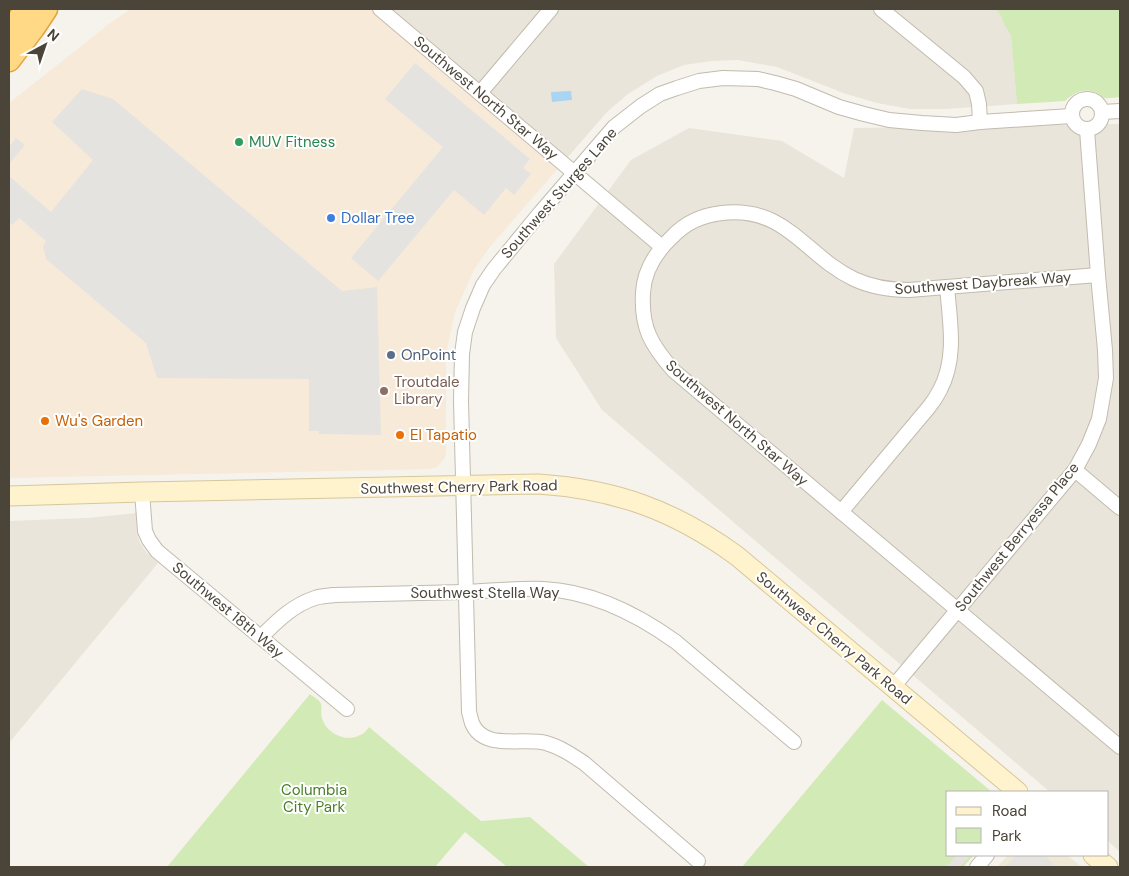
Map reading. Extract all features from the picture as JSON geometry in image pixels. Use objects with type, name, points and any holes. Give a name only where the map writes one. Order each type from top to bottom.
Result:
[{"type":"highway","points":[[9,33],[25,15],[46,9]]},
{"type":"highway","points":[[9,60],[25,15]]},
{"type":"main road","name":"Southwest Cherry Park Road","points":[[9,496],[538,484],[583,488],[604,493],[644,505],[679,520],[718,542],[1017,791]]},
{"type":"main road","points":[[1094,856],[1108,867]]},
{"type":"street","name":"Southwest North Star Way","points":[[380,9],[662,247],[652,261],[646,275],[642,305],[644,322],[652,342],[662,358],[674,371],[1120,748]]},
{"type":"street","points":[[480,93],[551,9]]},
{"type":"street","points":[[881,9],[964,78],[976,91],[980,122]]},
{"type":"street","name":"Southwest Sturges Lane","points":[[698,861],[584,763],[562,749],[545,743],[490,740],[479,733],[472,724],[469,712],[465,592],[461,401],[462,354],[465,332],[483,285],[494,269],[614,127],[660,94],[699,81],[723,78],[758,79],[864,114],[889,120],[956,125],[1071,116]]},
{"type":"street","points":[[1084,99],[1091,99],[1096,102],[1102,112],[1100,123],[1087,130],[1080,128],[1074,123],[1071,116],[1075,104],[1084,99]]},
{"type":"street","points":[[1102,112],[1120,111]]},
{"type":"street","name":"Southwest Berryessa Place","points":[[893,687],[1075,470],[1089,444],[1098,419],[1106,378],[1105,350],[1087,130]]},
{"type":"street","name":"Southwest Daybreak Way","points":[[662,247],[676,232],[690,222],[718,213],[732,212],[753,214],[782,225],[827,262],[854,280],[893,290],[1098,275]]},
{"type":"street","points":[[841,512],[929,407],[940,390],[950,359],[952,337],[947,287]]},
{"type":"street","points":[[1075,470],[1120,508]]},
{"type":"street","name":"Southwest 18th Way","points":[[142,492],[145,531],[156,551],[348,709]]},
{"type":"street","name":"Southwest Stella Way","points":[[261,637],[289,611],[317,597],[518,589],[545,589],[566,592],[593,598],[620,608],[646,621],[676,642],[794,742]]},
{"type":"street","points":[[977,867],[987,856]]},
{"type":"shaded area","points":[[131,9],[376,9],[561,165],[489,248],[474,270],[455,312],[446,354],[446,453],[445,458],[437,467],[430,469],[9,478],[9,103],[109,24]]},
{"type":"shaded area","points":[[376,9],[1009,9],[1017,104],[946,109],[910,109],[877,103],[846,94],[777,67],[738,60],[711,61],[684,65],[657,76],[628,94],[607,112],[561,165]]},
{"type":"shaded area","points":[[415,63],[530,159],[523,168],[531,174],[514,195],[506,188],[484,215],[454,190],[378,281],[351,258],[443,147],[385,99]]},
{"type":"shaded area","points":[[82,89],[113,99],[342,291],[377,287],[381,435],[319,434],[319,431],[309,431],[309,379],[157,378],[146,343],[46,259],[43,246],[46,241],[19,218],[12,225],[9,222],[9,176],[51,212],[93,160],[52,122]]},
{"type":"shaded area","points":[[1120,124],[1120,852],[1109,842],[1109,791],[1049,791],[602,410],[556,338],[554,264],[631,160],[689,128],[782,141],[844,178],[854,128]]},
{"type":"shaded area","points":[[16,138],[25,145],[9,164],[9,147]]},
{"type":"shaded area","points":[[136,513],[137,532],[140,543],[146,552],[158,563],[9,743],[9,521],[87,518]]},
{"type":"shaded area","points":[[956,856],[970,856],[960,867],[946,867]]},
{"type":"shaded area","points":[[1007,856],[1068,856],[1082,867],[997,867]]},
{"type":"shaded area","points":[[1015,856],[1045,856],[1054,864],[1051,867],[1005,867]]},
{"type":"green space","points":[[996,9],[1120,9],[1120,97],[1104,98],[1098,93],[1088,90],[1076,93],[1065,101],[1017,104],[1011,35]]},
{"type":"green space","name":"Columbia City Park","points":[[310,694],[320,702],[324,723],[332,732],[349,738],[363,734],[369,727],[481,821],[530,817],[589,867],[507,867],[465,832],[435,867],[167,867]]},
{"type":"green space","points":[[882,700],[991,791],[946,791],[946,856],[973,856],[963,867],[742,867]]},
{"type":"water","points":[[571,91],[572,100],[552,102],[551,92]]},
{"type":"place","name":"MUV Fitness","points":[[239,142]]},
{"type":"place","name":"Dollar Tree","points":[[331,218]]},
{"type":"place","name":"OnPoint","points":[[391,355]]},
{"type":"place","name":"Troutdale Library","points":[[384,391]]},
{"type":"place","name":"Wu's Garden","points":[[45,421]]},
{"type":"place","name":"El Tapatio","points":[[400,435]]}]
